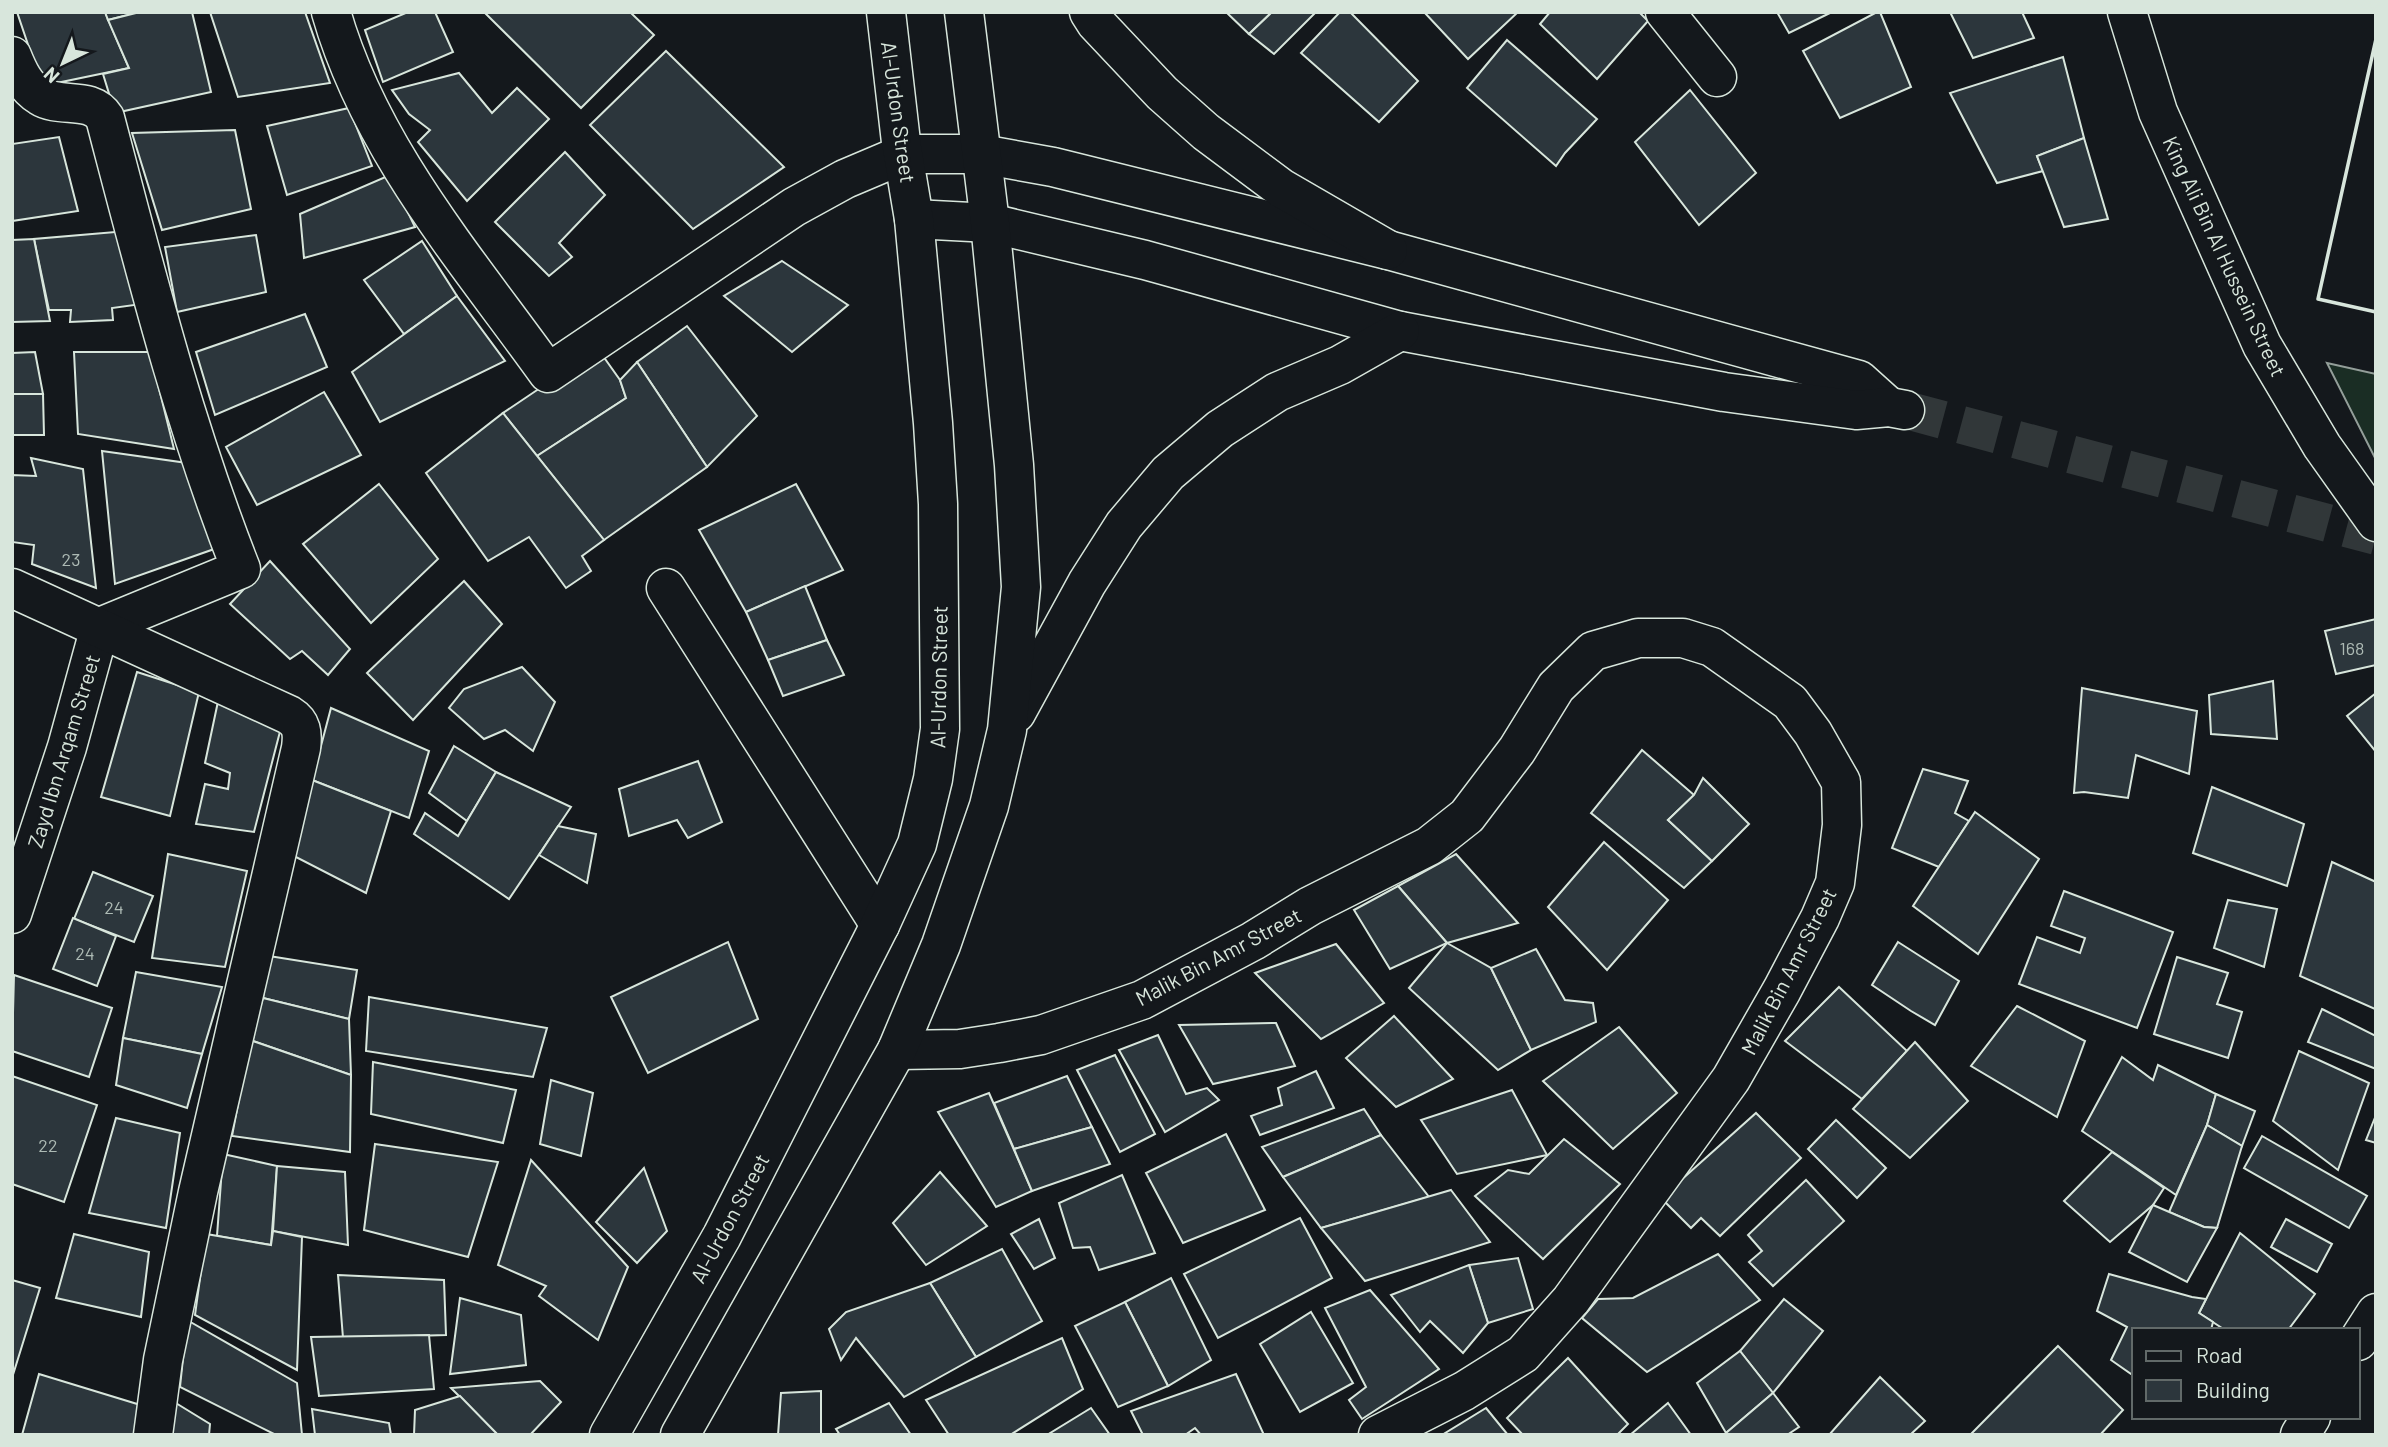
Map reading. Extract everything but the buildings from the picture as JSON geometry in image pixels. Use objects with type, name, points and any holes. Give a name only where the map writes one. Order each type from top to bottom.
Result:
[{"type":"main road","points":[[331,12],[346,59],[386,141],[431,212],[548,373],[794,207],[854,174],[904,154],[981,154],[1053,167],[1388,250],[1859,380],[1897,409],[1856,410],[1724,392],[1400,331],[1145,260],[990,223],[914,219]]},
{"type":"main road","name":"Al-Urdon Street","points":[[608,1435],[722,1236],[880,925],[918,844],[933,779],[940,729],[938,504],[914,219],[886,12]]},
{"type":"main road","points":[[690,1428],[897,1050],[941,945],[989,806],[1007,730],[1021,587],[1014,465],[990,223],[964,12]]},
{"type":"main road","points":[[1089,12],[1096,23],[1162,93],[1206,132],[1281,188],[1388,250]]},
{"type":"main road","points":[[1665,12],[1717,77]]},
{"type":"main road","name":"King Ali Bin Al Hussein Street","points":[[2127,12],[2158,112],[2262,345],[2322,446],[2376,522]]},
{"type":"main road","points":[[12,56],[20,74],[41,97],[89,105],[97,108],[105,118],[189,427],[241,569],[100,627]]},
{"type":"main road","points":[[1007,730],[1087,583],[1124,525],[1168,473],[1220,429],[1277,392],[1340,365],[1400,331]]},
{"type":"main road","points":[[12,588],[289,715],[297,720],[302,734],[301,748],[198,1192],[163,1360],[153,1435]]},
{"type":"main road","points":[[666,588],[880,925]]},
{"type":"main road","name":"Zayd Ibn Arqam Street","points":[[12,914],[67,747],[100,627]]},
{"type":"main road","name":"Malik Bin Amr Street","points":[[897,1050],[960,1049],[1041,1035],[1142,1000],[1310,906],[1429,846],[1467,816],[1517,750],[1556,687],[1593,651],[1637,639],[1683,638],[1712,647],[1790,702],[1813,733],[1841,782],[1842,825],[1835,883],[1782,990],[1731,1079],[1571,1300],[1523,1354],[1464,1391],[1378,1435]]},
{"type":"main road","points":[[2360,1338],[2376,1313]]},
{"type":"main road","points":[[2300,1435],[2310,1419]]},
{"type":"green space","points":[[2327,363],[2376,374],[2376,459],[2375,458]]},
{"type":"tunnel","points":[[1906,410],[2376,536]]},
{"type":"wall","points":[[2376,39],[2318,299],[2376,312]]}]
